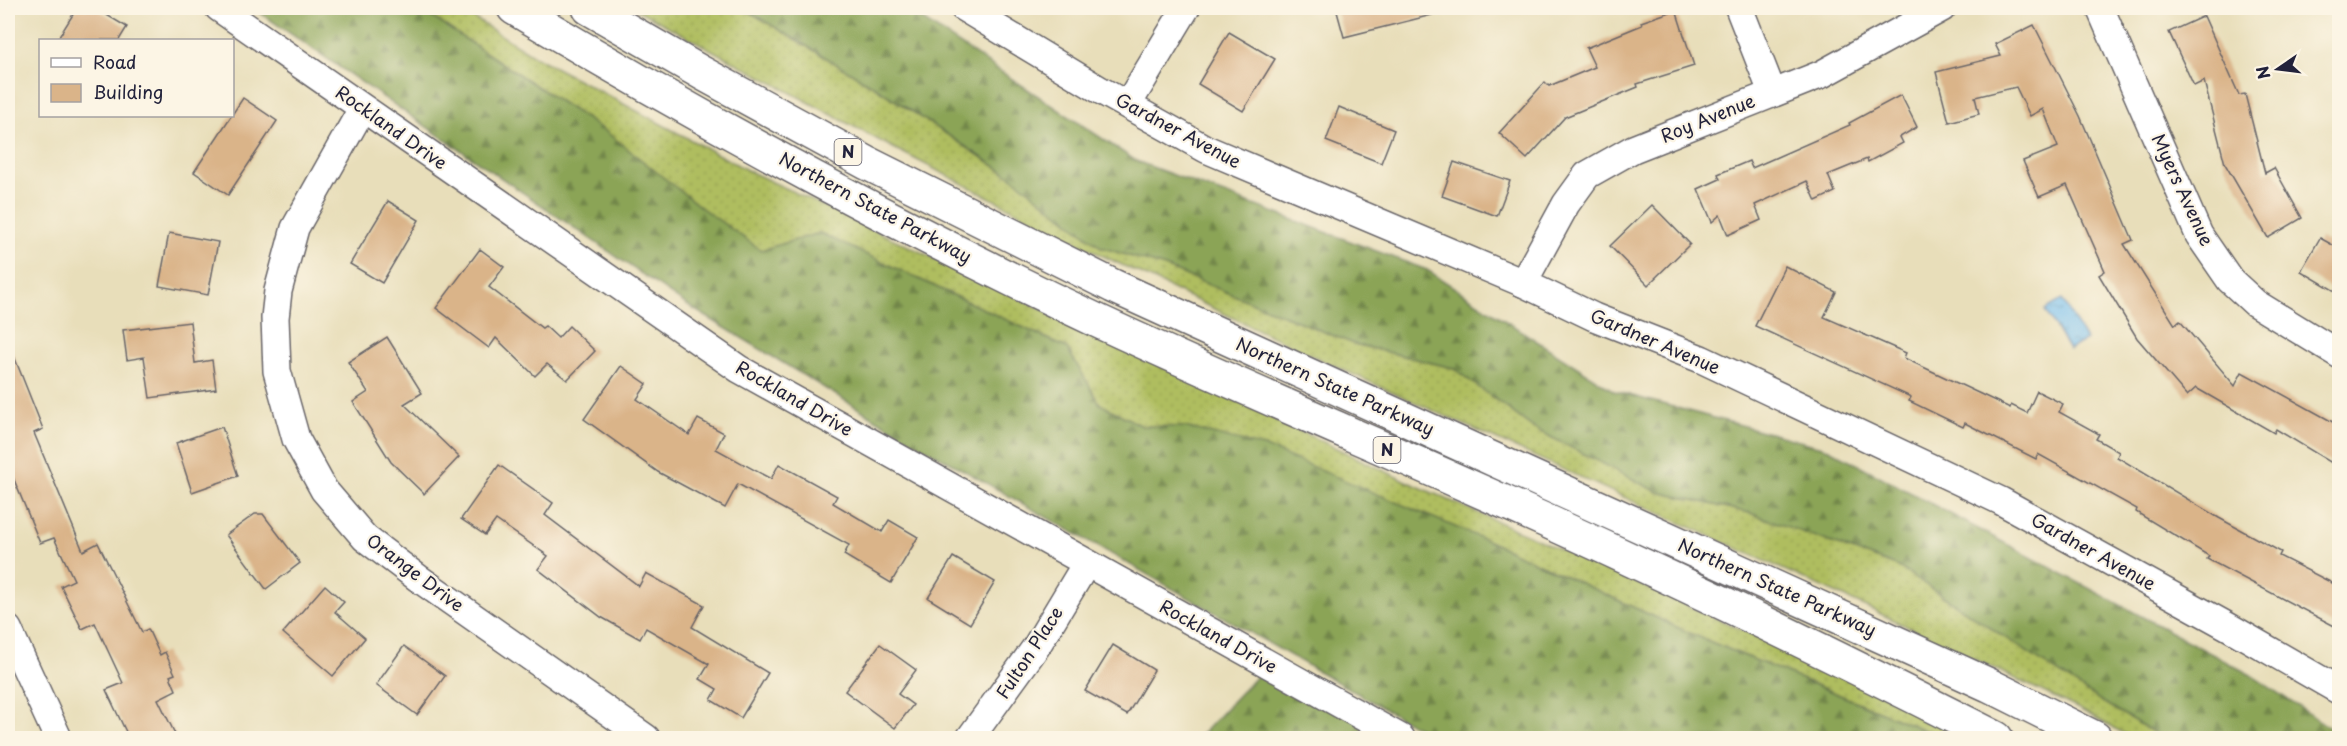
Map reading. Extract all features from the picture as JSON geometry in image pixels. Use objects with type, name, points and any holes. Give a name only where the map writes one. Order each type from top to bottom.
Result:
[{"type":"highway","name":"Northern State Parkway","points":[[514,8],[698,114],[948,247],[1100,322],[1637,562],[1874,675],[1996,738]]},
{"type":"highway","name":"Northern State Parkway","points":[[589,8],[867,163],[1113,286],[1978,680],[2094,738]]},
{"type":"street","name":"Rockland Drive","points":[[219,8],[739,369],[1401,738]]},
{"type":"street","name":"Gardner Avenue","points":[[964,8],[1100,90],[1206,150],[1522,284],[1594,317],[1701,359],[2001,501],[2340,690]]},
{"type":"street","points":[[1128,104],[1186,8]]},
{"type":"street","points":[[1739,8],[1772,92]]},
{"type":"street","name":"Roy Avenue","points":[[1522,284],[1566,204],[1587,174],[1633,149],[1822,74],[1942,8]]},
{"type":"street","name":"Myers Avenue","points":[[2100,8],[2199,235],[2230,280],[2255,303],[2340,355]]},
{"type":"street","name":"Orange Drive","points":[[362,109],[295,228],[278,291],[275,318],[277,371],[296,439],[324,490],[366,537],[418,578],[641,737]]},
{"type":"street","name":"Fulton Place","points":[[970,738],[1036,647],[1086,564]]},
{"type":"street","points":[[8,629],[58,738]]},
{"type":"green space","points":[[253,8],[418,8],[605,131],[703,209],[761,250],[820,233],[1067,348],[1100,404],[1142,426],[1185,427],[1268,448],[1493,543],[1694,635],[1944,738],[1436,738],[919,445],[687,305]]},
{"type":"green space","points":[[418,8],[458,8],[534,56],[747,170],[1408,482],[1824,666],[1975,738],[1944,738],[1694,635],[1493,543],[1185,427],[1142,426],[1100,404],[1067,348],[820,233],[761,250],[703,209],[605,131]]},
{"type":"green space","points":[[634,8],[743,8],[875,87],[1012,177],[1101,247],[1165,267],[1354,344],[1453,368],[1535,429],[1658,492],[1750,513],[1899,567],[2101,701],[2163,738],[2132,738],[2079,709],[1862,605],[1315,357],[1099,254],[884,143]]},
{"type":"green space","points":[[743,8],[905,8],[1136,161],[1427,270],[1614,391],[1829,449],[2251,675],[2339,734],[2339,738],[2163,738],[2101,701],[1899,567],[1750,513],[1658,492],[1535,429],[1453,368],[1354,344],[1165,267],[1101,247],[1012,177],[875,87]]},
{"type":"green space","points":[[1268,664],[1401,738],[1198,738]]},
{"type":"water","points":[[2062,300],[2086,340],[2069,350],[2045,310]]},
{"type":"building","points":[[77,8],[95,8],[127,27],[120,39],[58,39]]},
{"type":"building","points":[[1336,8],[1431,8],[1432,15],[1344,37]]},
{"type":"building","points":[[1676,10],[1694,66],[1637,84],[1638,87],[1565,117],[1527,159],[1499,133],[1545,82],[1549,86],[1595,67],[1586,48],[1642,25],[1641,22]]},
{"type":"building","points":[[2204,16],[2239,95],[2245,94],[2265,173],[2274,168],[2302,218],[2268,238],[2225,164],[2204,81],[2194,86],[2169,32]]},
{"type":"building","points":[[2034,25],[2080,116],[2133,240],[2124,244],[2175,325],[2180,321],[2235,386],[2242,372],[2340,426],[2340,468],[2276,429],[2274,433],[2196,388],[2187,396],[2137,338],[2099,275],[2105,271],[2067,185],[2039,197],[2023,161],[2058,147],[2043,109],[2030,116],[2016,87],[1975,97],[1979,114],[1949,122],[1936,72],[2001,56],[1995,44]]},
{"type":"building","points":[[1229,32],[1275,59],[1243,111],[1198,84]]},
{"type":"building","points":[[1901,95],[1917,127],[1900,137],[1903,143],[1868,162],[1867,159],[1828,175],[1835,192],[1816,201],[1807,181],[1755,205],[1761,220],[1728,235],[1720,215],[1712,222],[1698,189],[1720,179],[1718,174],[1749,161],[1752,168],[1850,125],[1849,123]]},
{"type":"building","points":[[243,98],[277,121],[228,195],[194,172],[230,117],[234,117],[234,112]]},
{"type":"building","points":[[1339,107],[1394,130],[1381,163],[1326,141]]},
{"type":"building","points":[[1454,162],[1510,181],[1497,216],[1442,196]]},
{"type":"building","points":[[388,201],[419,220],[382,283],[350,264]]},
{"type":"building","points":[[1652,205],[1690,244],[1648,285],[1610,246]]},
{"type":"building","points":[[169,233],[218,242],[208,295],[159,286]]},
{"type":"building","points":[[2320,238],[2340,249],[2340,294],[2301,271]]},
{"type":"building","points":[[480,249],[504,267],[489,287],[542,328],[545,326],[558,338],[569,326],[595,351],[567,380],[547,364],[535,376],[496,338],[489,348],[436,308]]},
{"type":"building","points":[[1785,266],[1836,292],[1824,317],[1906,353],[1904,358],[2010,408],[2011,405],[2027,413],[2037,391],[2063,404],[2059,412],[2099,434],[2096,439],[2119,452],[2117,457],[2281,552],[2279,556],[2340,587],[2340,629],[2207,559],[2209,556],[2136,512],[2137,509],[2038,454],[2036,459],[1965,423],[1963,427],[1909,401],[1911,397],[1755,326]]},
{"type":"building","points":[[190,322],[195,363],[212,360],[216,389],[150,398],[144,357],[127,360],[123,330]]},
{"type":"building","points":[[387,337],[422,393],[404,404],[459,457],[424,494],[391,462],[353,402],[368,392],[348,362]]},
{"type":"building","points":[[8,341],[43,429],[34,433],[83,551],[98,543],[142,632],[148,629],[160,655],[165,652],[175,674],[170,676],[176,690],[158,699],[177,738],[129,738],[106,690],[123,683],[95,623],[82,629],[61,586],[74,580],[54,538],[40,543],[8,465]]},
{"type":"building","points":[[621,366],[647,384],[637,399],[689,435],[698,419],[724,433],[716,449],[771,479],[779,464],[837,496],[833,503],[882,532],[889,520],[918,537],[891,583],[844,555],[849,545],[738,484],[725,508],[658,472],[584,419]]},
{"type":"building","points":[[222,427],[238,476],[192,492],[176,443]]},
{"type":"building","points":[[499,465],[553,503],[545,515],[639,586],[646,573],[704,605],[692,627],[768,673],[741,718],[711,700],[717,689],[700,679],[709,664],[646,628],[640,639],[601,617],[538,569],[548,556],[496,520],[485,535],[461,519]]},
{"type":"building","points":[[255,514],[263,514],[300,563],[266,589],[226,535]]},
{"type":"building","points":[[953,557],[995,582],[970,624],[928,598]]},
{"type":"building","points":[[325,585],[344,602],[335,612],[365,638],[333,676],[283,633]]},
{"type":"building","points":[[880,644],[916,670],[898,694],[913,705],[895,728],[845,691]]},
{"type":"building","points":[[1113,645],[1154,670],[1127,715],[1085,691]]},
{"type":"building","points":[[404,646],[445,676],[417,715],[376,685]]}]
